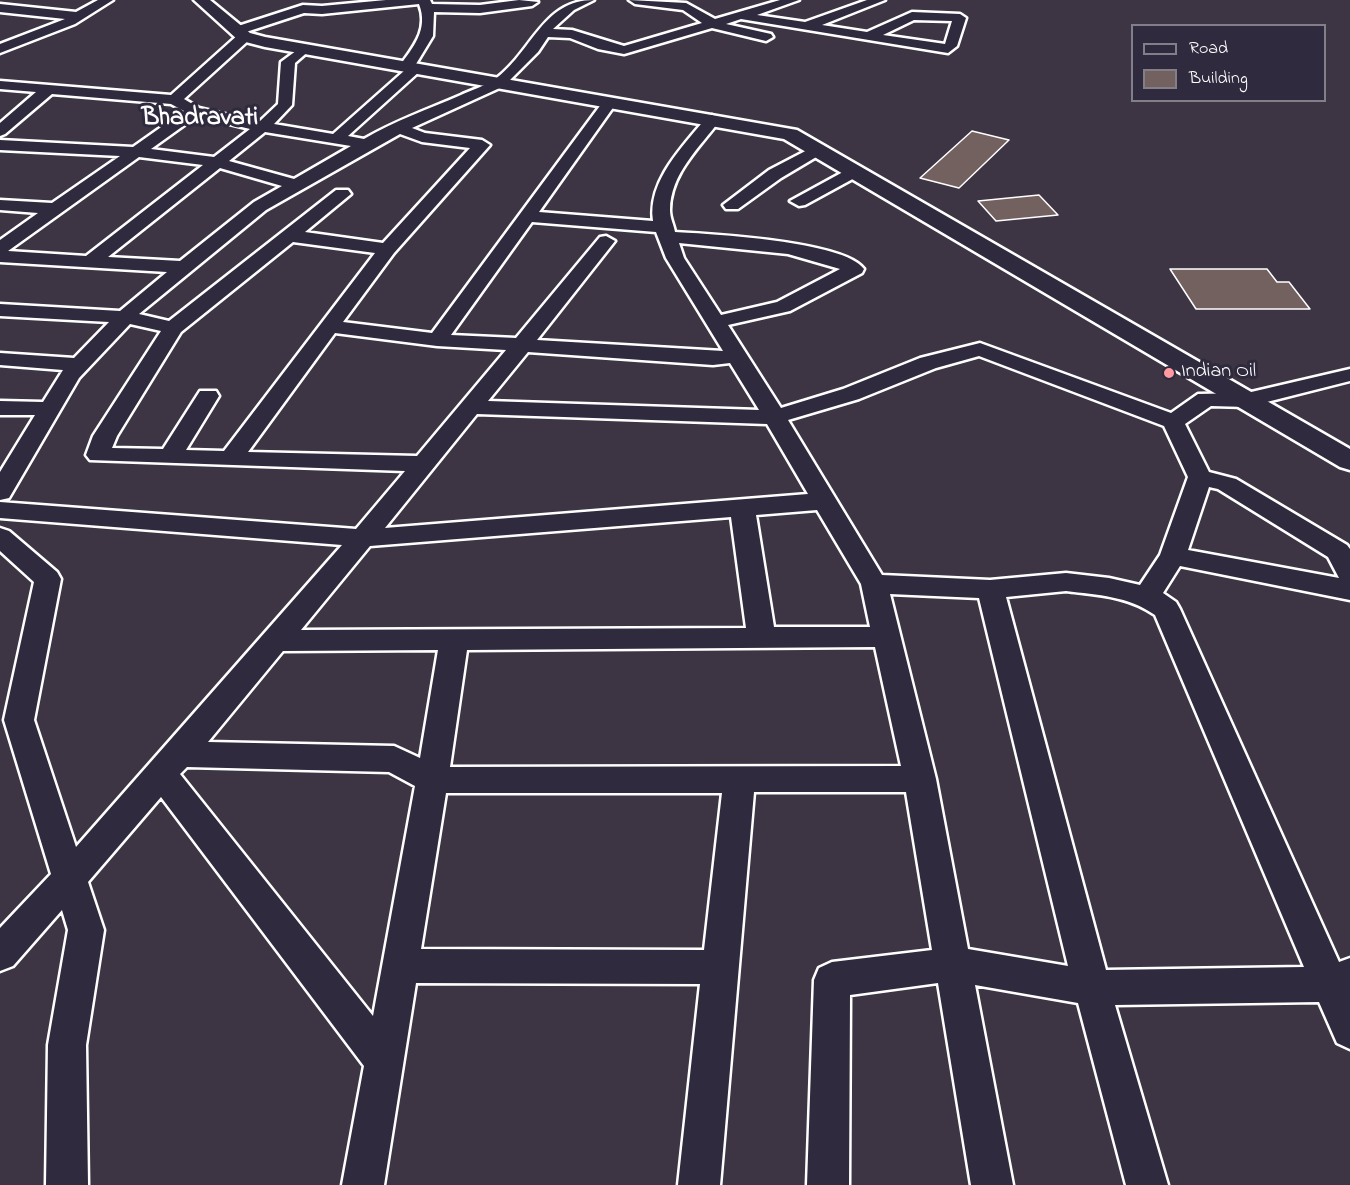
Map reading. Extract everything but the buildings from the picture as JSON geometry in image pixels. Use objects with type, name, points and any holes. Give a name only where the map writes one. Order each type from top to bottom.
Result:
[{"type":"street","points":[[2,10],[31,0]]},
{"type":"street","points":[[0,49],[77,16],[107,0]]},
{"type":"street","points":[[201,0],[241,34],[304,49],[790,134],[1350,460]]},
{"type":"street","points":[[174,100],[205,75],[241,34],[303,9],[314,0]]},
{"type":"street","points":[[0,492],[70,375],[125,317],[260,206],[367,144],[499,83],[533,49],[552,21],[570,7],[588,0]]},
{"type":"street","points":[[303,9],[322,10],[425,3],[480,9],[539,1],[600,0]]},
{"type":"street","points":[[635,0],[692,9],[715,25],[781,39]]},
{"type":"street","points":[[544,33],[572,34],[610,48],[624,50],[715,25],[793,0]]},
{"type":"street","points":[[803,27],[879,0]]},
{"type":"street","points":[[336,139],[410,68],[429,34],[425,3]]},
{"type":"street","points":[[2,10],[77,16]]},
{"type":"street","points":[[743,16],[948,49],[952,45],[955,28],[960,18],[912,16],[905,22],[868,36]]},
{"type":"street","points":[[91,261],[262,127],[285,105],[288,62],[304,49]]},
{"type":"street","points":[[0,85],[174,100],[194,111],[262,127],[367,144]]},
{"type":"street","points":[[0,131],[49,89]]},
{"type":"street","points":[[437,340],[610,102]]},
{"type":"street","points":[[0,248],[194,111]]},
{"type":"street","points":[[712,120],[671,172],[661,212],[675,258],[775,417],[874,584],[920,779],[993,1185]]},
{"type":"street","points":[[232,457],[387,249],[482,146],[422,137],[399,128]]},
{"type":"street","points":[[0,145],[137,152],[216,162],[297,185]]},
{"type":"street","points":[[732,205],[775,174],[817,150]]},
{"type":"street","points":[[799,201],[854,171]]},
{"type":"street","points":[[342,194],[292,236],[283,240],[173,328],[105,436],[98,455],[425,464]]},
{"type":"street","points":[[0,205],[56,209]]},
{"type":"street","points":[[528,216],[750,242],[836,260],[855,269],[783,307],[715,322]]},
{"type":"street","points":[[292,236],[387,249]]},
{"type":"street","points":[[0,954],[70,879],[363,538],[606,241]]},
{"type":"street","points":[[0,256],[185,267]]},
{"type":"street","points":[[0,310],[125,317],[173,328]]},
{"type":"street","points":[[330,326],[437,340],[713,358],[736,356]]},
{"type":"street","points":[[471,407],[775,417],[851,394],[928,363],[980,349],[1173,422],[1200,477],[1173,556],[1147,596]]},
{"type":"street","points":[[0,359],[80,365]]},
{"type":"street","points":[[1173,422],[1206,399],[1247,400],[1347,377]]},
{"type":"street","points":[[171,456],[208,396]]},
{"type":"street","points":[[0,408],[50,409]]},
{"type":"street","points":[[1200,477],[1227,483],[1338,550],[1350,574]]},
{"type":"street","points":[[0,510],[363,538],[824,501]]},
{"type":"street","points":[[742,507],[761,638]]},
{"type":"street","points":[[0,537],[48,579],[19,720],[86,930],[67,1045],[67,1185]]},
{"type":"street","points":[[1173,556],[1350,590]]},
{"type":"street","points":[[874,584],[990,589],[1066,582],[1109,587],[1147,596],[1166,609],[1339,980],[1350,1030]]},
{"type":"street","points":[[990,589],[1092,988],[1146,1185]]},
{"type":"street","points":[[275,641],[886,636]]},
{"type":"street","points":[[363,1185],[454,640]]},
{"type":"street","points":[[170,763],[394,759],[432,780],[920,779]]},
{"type":"street","points":[[170,763],[384,1061]]},
{"type":"street","points":[[699,1185],[739,778]]},
{"type":"street","points":[[828,1185],[832,980],[954,964],[1092,988],[1339,980]]},
{"type":"street","points":[[400,966],[721,967]]},
{"type":"place","name":"Indian Oil","points":[[1169,373]]},
{"type":"district","name":"Bhadravati","points":[[200,120]]}]
